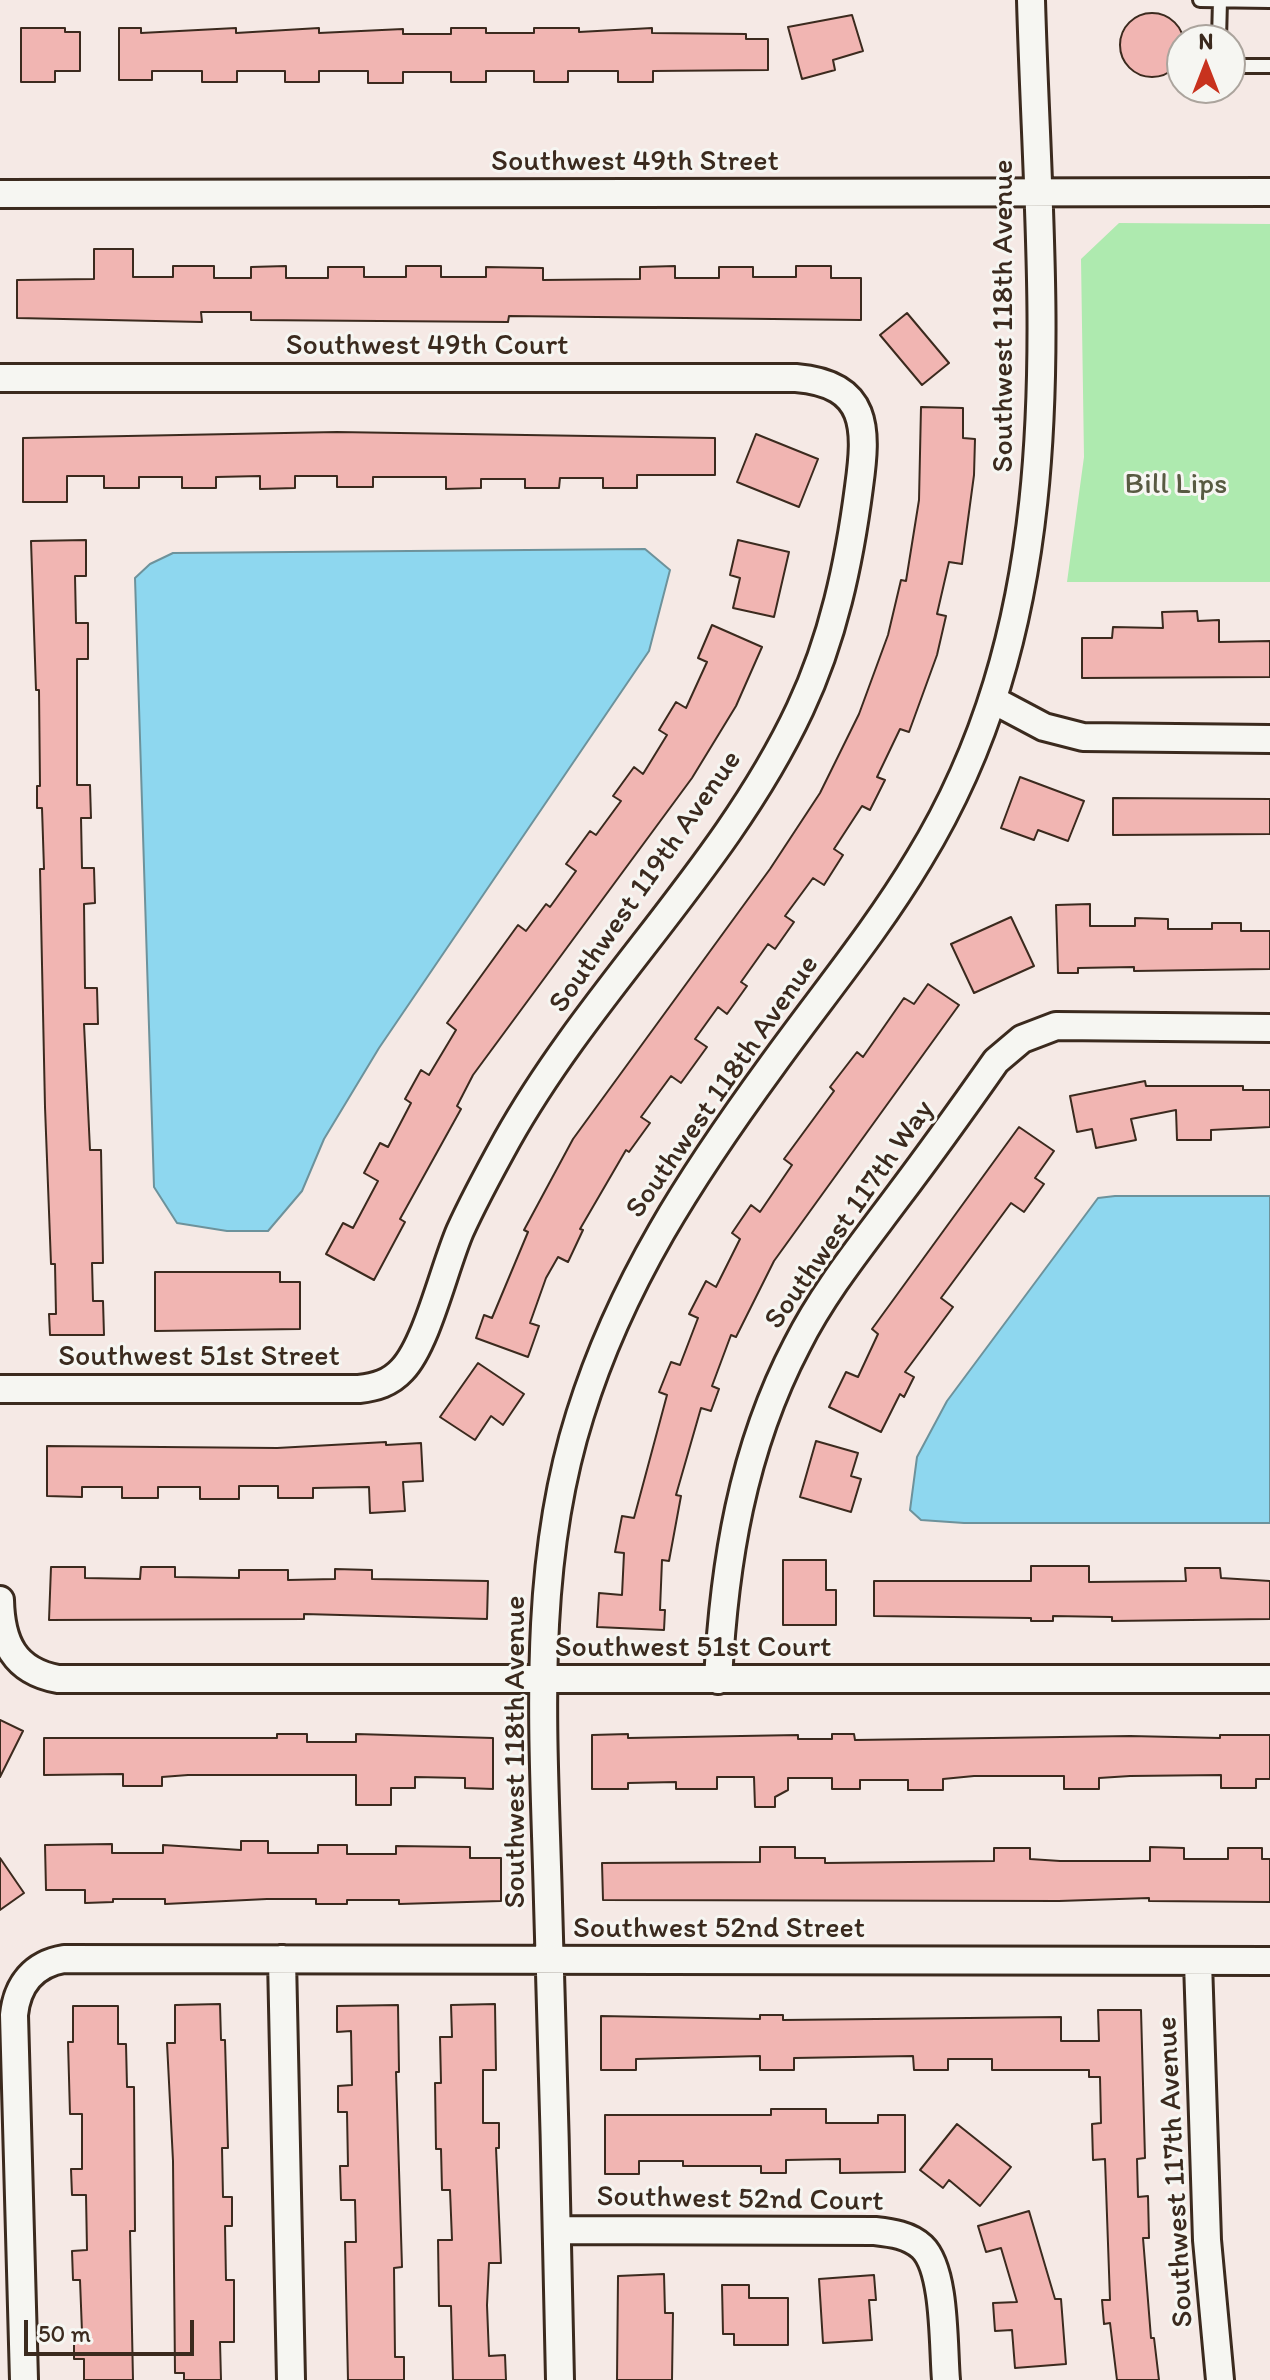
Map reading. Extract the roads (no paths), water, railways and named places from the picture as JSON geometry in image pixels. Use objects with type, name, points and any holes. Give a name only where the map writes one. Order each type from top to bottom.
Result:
[{"type":"street","name":"Southwest 118th Avenue","points":[[560,2380],[543,1680],[551,1543],[564,1477],[578,1421],[624,1297],[695,1175],[864,943],[922,855],[995,701],[1014,628],[1039,468],[1043,417],[1031,0]]},
{"type":"street","name":"Southwest 49th Street","points":[[0,194],[1270,192]]},
{"type":"street","name":"Southwest 49th Court","points":[[0,378],[796,378],[822,382],[848,398]]},
{"type":"street","name":"Southwest 119th Avenue","points":[[395,1377],[412,1357],[460,1232],[509,1136],[550,1073],[725,834],[799,710],[840,599],[853,537],[864,430],[848,398]]},
{"type":"street","points":[[995,701],[1044,727],[1083,737],[1270,739]]},
{"type":"street","name":"Southwest 117th Way","points":[[718,1680],[727,1561],[738,1505],[764,1420],[796,1347],[857,1251],[996,1061],[1022,1039],[1056,1026],[1270,1028]]},
{"type":"street","name":"Southwest 51st Street","points":[[0,1389],[359,1389],[384,1384],[395,1377]]},
{"type":"street","name":"Southwest 51st Court","points":[[0,1600],[5,1643],[23,1666],[58,1679],[1270,1679]]},
{"type":"street","name":"Southwest 52nd Street","points":[[24,2380],[14,2015],[15,2000],[29,1976],[48,1962],[64,1959],[1270,1961]]},
{"type":"street","points":[[282,1959],[291,2380]]},
{"type":"street","name":"Southwest 117th Avenue","points":[[1198,1962],[1207,2240],[1220,2380]]},
{"type":"street","name":"Southwest 52nd Court","points":[[557,2230],[875,2231],[907,2237],[919,2245],[937,2277],[946,2380]]},
{"type":"lane","points":[[1200,0],[1270,1]]},
{"type":"lane","points":[[1219,24],[1220,0]]},
{"type":"lane","points":[[1246,66],[1270,66]]},
{"type":"water","points":[[645,549],[670,570],[649,651],[379,1048],[324,1139],[302,1191],[268,1231],[227,1231],[177,1223],[154,1187],[135,578],[150,564],[173,553]]},
{"type":"water","points":[[1270,1196],[1270,1523],[964,1523],[921,1520],[910,1510],[917,1457],[947,1401],[1098,1198]]},
{"type":"park label","name":"Bill Lips","points":[[1176,485]]}]
